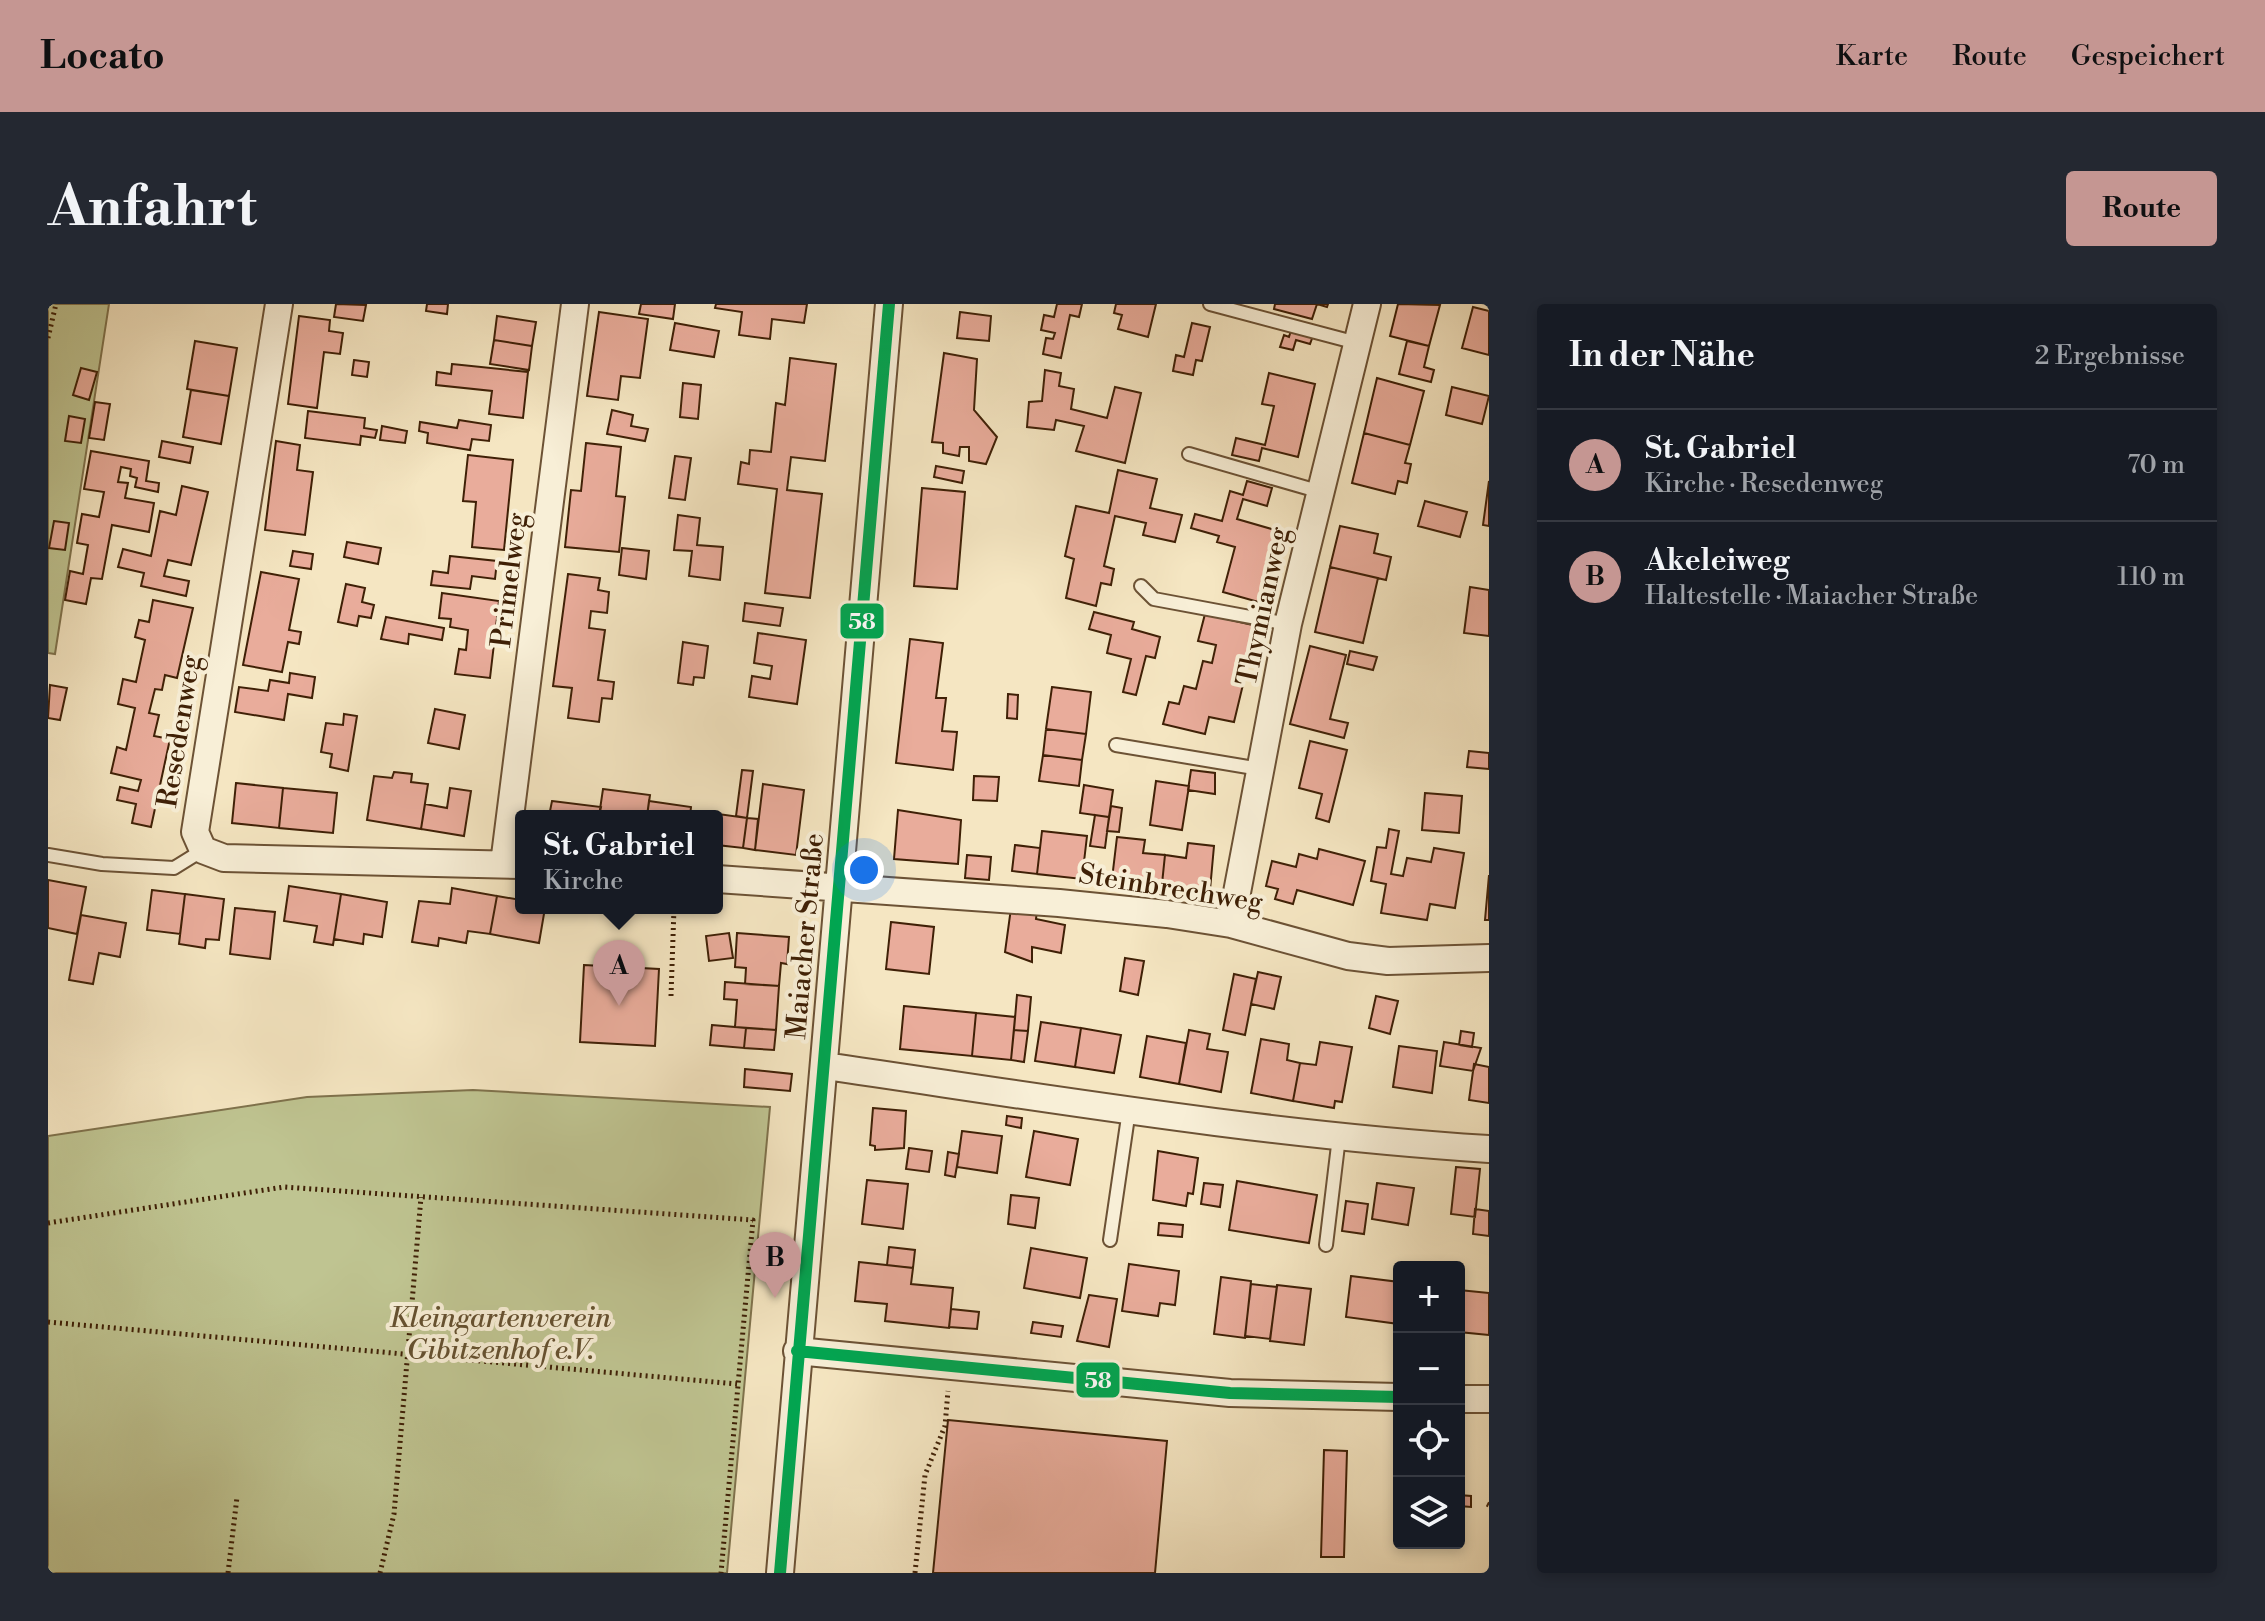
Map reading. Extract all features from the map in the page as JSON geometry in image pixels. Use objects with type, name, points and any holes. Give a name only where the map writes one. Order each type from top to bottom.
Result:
[{"type":"street","name":"Resedenweg","points":[[203,850],[195,832],[279,304]]},
{"type":"street","name":"Primelweg","points":[[519,810],[575,304]]},
{"type":"street","name":"Maiacher Straße","points":[[780,1573],[889,304]]},
{"type":"street","name":"Thymianweg","points":[[1231,924],[1288,624],[1367,304]]},
{"type":"street","points":[[203,850],[224,858],[513,865]]},
{"type":"street","points":[[723,879],[840,888]]},
{"type":"street","name":"Steinbrechweg","points":[[840,888],[1059,903],[1231,924],[1348,956],[1388,961],[1489,958]]},
{"type":"street","points":[[825,1066],[1339,1137],[1489,1149]]},
{"type":"street","points":[[797,1351],[1230,1393],[1393,1397]]},
{"type":"street","points":[[1465,1399],[1489,1399]]},
{"type":"lane","points":[[1210,304],[1357,343]]},
{"type":"lane","points":[[1189,454],[1321,492]]},
{"type":"lane","points":[[1141,586],[1154,599],[1288,624]]},
{"type":"lane","points":[[1116,745],[1260,769]]},
{"type":"lane","points":[[48,855],[102,864],[174,868],[203,850]]},
{"type":"lane","points":[[1110,1240],[1129,1110]]},
{"type":"lane","points":[[1326,1245],[1339,1137]]},
{"type":"path","points":[[48,338],[56,304]]},
{"type":"path","points":[[671,996],[674,914]]},
{"type":"path","points":[[48,1223],[284,1187],[753,1220],[721,1573]]},
{"type":"path","points":[[380,1573],[394,1514],[421,1197]]},
{"type":"path","points":[[48,1322],[737,1384]]},
{"type":"path","points":[[915,1573],[925,1475],[945,1426],[950,1366]]},
{"type":"path","points":[[228,1573],[237,1497]]},
{"type":"green space","points":[[48,304],[109,304],[55,654],[48,653]]},
{"type":"green space","name":"Kleingartenverein Gibitzenhof e.V.","points":[[473,1090],[770,1107],[727,1573],[48,1573],[48,1136],[307,1097]]},
{"type":"building","points":[[336,304],[366,305],[363,321],[334,317]]},
{"type":"building","points":[[427,304],[448,304],[447,314],[426,311]]},
{"type":"building","points":[[641,304],[675,304],[673,319],[639,314]]},
{"type":"building","points":[[716,304],[807,304],[804,323],[772,319],[770,339],[739,335],[742,312],[715,308]]},
{"type":"building","points":[[1057,304],[1082,304],[1079,317],[1070,315],[1061,358],[1043,354],[1046,338],[1053,339],[1055,333],[1041,330],[1044,315],[1054,317]]},
{"type":"building","points":[[1116,304],[1156,304],[1148,337],[1118,329],[1122,315],[1114,313]]},
{"type":"building","points":[[1275,304],[1317,304],[1312,319],[1274,309]]},
{"type":"building","points":[[1398,304],[1440,305],[1429,346],[1390,336]]},
{"type":"building","points":[[1473,307],[1489,311],[1489,355],[1462,348]]},
{"type":"building","points":[[599,312],[648,319],[640,378],[621,376],[618,400],[587,396]]},
{"type":"building","points":[[960,312],[991,316],[989,341],[957,338]]},
{"type":"building","points":[[299,316],[330,320],[329,331],[343,333],[340,354],[324,352],[317,408],[288,404]]},
{"type":"building","points":[[497,316],[536,322],[532,346],[494,340]]},
{"type":"building","points":[[675,323],[719,331],[714,357],[670,350]]},
{"type":"building","points":[[1192,323],[1210,327],[1202,361],[1196,360],[1193,375],[1173,371],[1176,355],[1184,357]]},
{"type":"building","points":[[1292,327],[1314,333],[1310,344],[1296,340],[1293,350],[1280,347],[1284,335],[1289,337]]},
{"type":"building","points":[[494,340],[532,346],[529,370],[490,364]]},
{"type":"building","points":[[195,341],[237,348],[229,396],[187,389]]},
{"type":"building","points":[[1407,341],[1429,346],[1424,367],[1434,370],[1431,382],[1399,374]]},
{"type":"building","points":[[944,353],[977,359],[974,410],[997,437],[986,464],[969,461],[969,447],[960,447],[959,456],[943,453],[943,443],[932,442]]},
{"type":"building","points":[[790,358],[836,364],[825,461],[791,457],[787,490],[822,494],[810,598],[765,593],[777,489],[738,484],[741,462],[749,464],[750,450],[771,452],[776,403],[785,405]]},
{"type":"building","points":[[354,360],[369,362],[367,377],[352,375]]},
{"type":"building","points":[[452,364],[528,372],[523,418],[489,414],[492,391],[436,385],[437,372],[451,374]]},
{"type":"building","points":[[81,368],[97,372],[89,400],[73,395]]},
{"type":"building","points":[[1045,370],[1061,373],[1059,386],[1074,389],[1071,409],[1107,418],[1115,387],[1141,393],[1125,463],[1076,451],[1084,426],[1056,420],[1054,430],[1027,427],[1029,402],[1042,401]]},
{"type":"building","points":[[1269,373],[1315,384],[1298,457],[1262,448],[1259,461],[1232,455],[1236,438],[1265,445],[1274,406],[1262,404]]},
{"type":"building","points":[[1377,378],[1424,391],[1410,445],[1364,433]]},
{"type":"building","points":[[683,383],[701,385],[698,419],[680,417]]},
{"type":"building","points":[[1452,387],[1489,396],[1482,424],[1446,415]]},
{"type":"building","points":[[191,390],[229,396],[221,444],[183,437]]},
{"type":"building","points":[[95,402],[110,404],[104,440],[89,438]]},
{"type":"building","points":[[612,410],[633,415],[631,426],[648,429],[645,441],[607,434]]},
{"type":"building","points":[[308,411],[365,418],[364,428],[377,430],[375,438],[361,436],[360,445],[305,438]]},
{"type":"building","points":[[69,416],[85,419],[81,443],[65,441]]},
{"type":"building","points":[[459,420],[491,425],[489,441],[472,439],[470,450],[427,443],[428,433],[419,431],[420,422],[457,428]]},
{"type":"building","points":[[382,426],[407,431],[405,443],[380,440]]},
{"type":"building","points":[[1364,433],[1410,445],[1405,463],[1411,464],[1407,483],[1398,481],[1395,494],[1352,483]]},
{"type":"building","points":[[162,441],[193,447],[190,463],[159,457]]},
{"type":"building","points":[[276,441],[300,445],[297,470],[313,472],[305,535],[265,530]]},
{"type":"building","points":[[586,443],[621,447],[616,496],[625,497],[619,552],[565,547],[571,490],[581,491]]},
{"type":"building","points":[[91,451],[149,461],[146,481],[159,483],[158,492],[135,487],[137,478],[130,476],[131,469],[121,467],[118,482],[128,483],[125,498],[154,503],[149,532],[112,525],[102,579],[91,578],[86,604],[65,600],[70,571],[83,574],[88,545],[77,543],[82,514],[99,517],[104,492],[84,489]]},
{"type":"building","points":[[468,455],[513,460],[504,550],[472,547],[476,502],[463,501]]},
{"type":"building","points":[[675,456],[691,458],[685,500],[669,498]]},
{"type":"building","points":[[936,466],[964,471],[962,483],[934,477]]},
{"type":"building","points":[[1118,470],[1157,479],[1150,508],[1182,515],[1175,542],[1143,535],[1146,523],[1115,516],[1104,566],[1114,569],[1111,585],[1101,583],[1096,606],[1066,598],[1074,559],[1065,556],[1076,506],[1109,513]]},
{"type":"building","points":[[1247,481],[1272,488],[1267,506],[1243,499],[1237,519],[1282,532],[1262,603],[1223,592],[1235,547],[1217,542],[1219,536],[1191,528],[1195,514],[1222,521],[1230,491],[1243,495]]},
{"type":"building","points":[[1489,481],[1489,526],[1483,525]]},
{"type":"building","points":[[182,486],[208,492],[191,565],[168,560],[164,576],[189,581],[186,596],[141,586],[144,573],[118,567],[123,549],[151,556],[160,511],[176,515]]},
{"type":"building","points":[[922,488],[965,492],[957,589],[914,586]]},
{"type":"building","points":[[1425,501],[1467,512],[1460,537],[1418,526]]},
{"type":"building","points":[[678,515],[700,518],[697,545],[723,547],[720,580],[689,576],[692,551],[674,550]]},
{"type":"building","points":[[54,521],[69,523],[65,550],[49,548]]},
{"type":"building","points":[[1340,526],[1378,534],[1374,553],[1391,557],[1386,580],[1330,567]]},
{"type":"building","points":[[347,542],[381,548],[378,564],[344,557]]},
{"type":"building","points":[[622,548],[649,551],[646,579],[619,575]]},
{"type":"building","points":[[293,551],[313,554],[311,569],[290,566]]},
{"type":"building","points":[[450,556],[497,561],[495,579],[472,576],[470,589],[431,585],[433,571],[448,573]]},
{"type":"building","points":[[1330,567],[1378,578],[1363,643],[1315,632]]},
{"type":"building","points":[[261,572],[299,579],[289,630],[301,632],[299,644],[288,642],[282,672],[243,665]]},
{"type":"building","points":[[568,574],[600,578],[598,590],[609,592],[607,613],[591,611],[589,628],[605,630],[598,680],[614,682],[612,699],[602,698],[599,722],[568,718],[572,688],[553,686]]},
{"type":"building","points":[[346,584],[365,588],[362,602],[374,605],[371,618],[359,616],[357,626],[338,622]]},
{"type":"building","points":[[1470,587],[1489,590],[1489,636],[1464,633]]},
{"type":"building","points":[[442,593],[499,601],[490,678],[455,674],[459,649],[466,650],[468,630],[450,627],[451,619],[439,618]]},
{"type":"building","points":[[153,600],[193,608],[177,678],[165,675],[162,690],[155,689],[149,713],[159,715],[154,736],[170,739],[151,827],[132,823],[136,804],[117,800],[120,787],[138,791],[141,780],[111,773],[117,747],[126,750],[135,708],[118,704],[123,679],[136,682],[145,640],[135,637],[139,620],[149,622]]},
{"type":"building","points":[[745,603],[783,608],[780,626],[743,621]]},
{"type":"building","points":[[1094,612],[1134,622],[1132,629],[1160,637],[1155,658],[1146,656],[1136,695],[1123,692],[1131,659],[1107,653],[1111,635],[1089,629]]},
{"type":"building","points":[[1205,614],[1257,626],[1234,722],[1209,717],[1205,734],[1163,724],[1169,702],[1179,704],[1184,686],[1196,689],[1203,661],[1212,663],[1216,645],[1198,641]]},
{"type":"building","points":[[386,617],[444,628],[442,640],[409,634],[408,644],[381,639]]},
{"type":"building","points":[[758,633],[806,640],[797,704],[749,697],[752,676],[770,679],[772,666],[754,663]]},
{"type":"building","points":[[910,639],[943,643],[936,698],[946,698],[942,731],[957,732],[953,770],[896,763]]},
{"type":"building","points":[[683,642],[708,646],[704,678],[694,677],[693,685],[678,683]]},
{"type":"building","points":[[1310,646],[1346,655],[1330,719],[1348,723],[1344,738],[1290,724]]},
{"type":"building","points":[[1350,651],[1377,657],[1373,670],[1347,664]]},
{"type":"building","points":[[290,673],[315,677],[312,698],[288,694],[284,720],[235,712],[239,687],[268,691],[270,680],[289,683]]},
{"type":"building","points":[[50,685],[67,688],[60,720],[48,718]]},
{"type":"building","points":[[1052,687],[1091,692],[1086,734],[1046,729]]},
{"type":"building","points":[[1008,694],[1018,695],[1017,719],[1007,718]]},
{"type":"building","points":[[435,709],[465,715],[459,749],[428,743]]},
{"type":"building","points":[[344,714],[357,716],[348,771],[330,767],[332,754],[321,752],[326,723],[343,725]]},
{"type":"building","points":[[1046,729],[1086,734],[1082,760],[1043,755]]},
{"type":"building","points":[[1310,741],[1347,750],[1329,822],[1316,818],[1322,794],[1299,788]]},
{"type":"building","points":[[1469,751],[1489,753],[1489,769],[1467,767]]},
{"type":"building","points":[[1043,755],[1082,760],[1079,786],[1039,781]]},
{"type":"building","points":[[742,770],[753,771],[747,818],[736,816]]},
{"type":"building","points":[[1191,770],[1215,773],[1215,794],[1188,790]]},
{"type":"building","points":[[394,772],[412,774],[411,782],[428,784],[421,829],[367,820],[374,776],[392,778]]},
{"type":"building","points":[[974,776],[999,777],[997,801],[973,800]]},
{"type":"building","points":[[1156,781],[1189,786],[1182,830],[1150,825]]},
{"type":"building","points":[[236,783],[283,788],[279,828],[232,823]]},
{"type":"building","points":[[763,784],[804,790],[796,855],[755,850]]},
{"type":"building","points":[[1084,785],[1113,790],[1109,817],[1080,813]]},
{"type":"building","points":[[283,788],[337,793],[333,833],[279,828]]},
{"type":"building","points":[[450,788],[471,791],[464,836],[421,829],[425,804],[447,808]]},
{"type":"building","points":[[603,789],[650,795],[648,810],[600,810]]},
{"type":"building","points":[[1425,793],[1462,796],[1459,833],[1422,830]]},
{"type":"building","points":[[552,801],[601,807],[600,810],[550,810]]},
{"type":"building","points":[[649,801],[691,807],[691,810],[648,810]]},
{"type":"building","points":[[1111,806],[1122,808],[1119,832],[1107,831]]},
{"type":"building","points":[[898,810],[961,820],[958,864],[894,859]]},
{"type":"building","points":[[723,815],[747,818],[743,848],[723,846]]},
{"type":"building","points":[[1095,815],[1109,817],[1105,848],[1090,846]]},
{"type":"building","points":[[747,818],[758,819],[755,850],[743,848]]},
{"type":"building","points":[[1389,829],[1399,831],[1391,874],[1403,876],[1407,858],[1431,862],[1434,848],[1464,853],[1455,908],[1430,904],[1427,920],[1381,913],[1386,884],[1371,881],[1377,847],[1386,848]]},
{"type":"building","points":[[1042,831],[1087,836],[1082,879],[1037,874]]},
{"type":"building","points":[[1117,837],[1145,840],[1143,853],[1165,855],[1162,884],[1112,879]]},
{"type":"building","points":[[1188,843],[1214,846],[1210,890],[1162,884],[1165,855],[1186,858]]},
{"type":"building","points":[[1015,845],[1040,848],[1037,874],[1012,871]]},
{"type":"building","points":[[1319,849],[1365,861],[1353,905],[1297,890],[1293,904],[1275,899],[1278,889],[1266,886],[1272,861],[1296,867],[1299,854],[1317,859]]},
{"type":"building","points":[[967,855],[991,857],[989,880],[965,878]]},
{"type":"building","points":[[1489,875],[1489,920],[1485,920]]},
{"type":"building","points":[[48,880],[86,887],[77,934],[48,928]]},
{"type":"building","points":[[289,886],[341,894],[333,945],[314,942],[317,926],[284,921]]},
{"type":"building","points":[[452,888],[497,896],[490,934],[468,931],[466,943],[439,938],[438,946],[412,942],[419,901],[450,904]]},
{"type":"building","points":[[152,890],[185,894],[180,934],[147,930]]},
{"type":"building","points":[[185,894],[224,899],[219,940],[206,939],[205,948],[179,944]]},
{"type":"building","points":[[341,894],[387,902],[382,937],[364,934],[363,944],[334,939]]},
{"type":"building","points":[[497,896],[515,899],[515,914],[544,914],[539,943],[490,934]]},
{"type":"building","points":[[235,908],[275,912],[270,959],[230,954]]},
{"type":"building","points":[[1011,908],[1037,911],[1036,919],[1065,925],[1061,953],[1032,947],[1032,962],[1005,952]]},
{"type":"building","points":[[81,915],[126,923],[120,957],[99,953],[93,984],[69,980]]},
{"type":"building","points":[[891,922],[934,927],[929,974],[886,969]]},
{"type":"building","points":[[729,933],[733,958],[709,961],[706,936]]},
{"type":"building","points":[[737,933],[789,937],[787,964],[781,963],[779,986],[745,984],[746,968],[735,967]]},
{"type":"building","points":[[1125,958],[1144,961],[1138,995],[1120,991]]},
{"type":"building","points":[[584,965],[659,969],[655,1046],[580,1042]]},
{"type":"building","points":[[1258,972],[1281,977],[1274,1009],[1251,1004]]},
{"type":"building","points":[[1234,974],[1256,979],[1245,1035],[1223,1030]]},
{"type":"building","points":[[725,982],[779,986],[776,1030],[735,1027],[737,1000],[724,999]]},
{"type":"building","points":[[1017,995],[1031,997],[1028,1031],[1014,1030]]},
{"type":"building","points":[[1376,996],[1398,1001],[1390,1034],[1369,1028]]},
{"type":"building","points":[[904,1006],[976,1013],[972,1056],[900,1049]]},
{"type":"building","points":[[976,1013],[1015,1017],[1011,1060],[972,1056]]},
{"type":"building","points":[[1041,1022],[1081,1028],[1075,1067],[1035,1061]]},
{"type":"building","points":[[712,1025],[746,1028],[744,1048],[710,1045]]},
{"type":"building","points":[[746,1028],[776,1030],[774,1050],[744,1048]]},
{"type":"building","points":[[1081,1028],[1121,1035],[1114,1073],[1075,1067]]},
{"type":"building","points":[[1014,1030],[1028,1031],[1024,1062],[1011,1060]]},
{"type":"building","points":[[1189,1030],[1210,1034],[1207,1049],[1228,1052],[1221,1092],[1179,1084]]},
{"type":"building","points":[[1461,1031],[1474,1033],[1472,1047],[1459,1045]]},
{"type":"building","points":[[1147,1036],[1186,1043],[1179,1084],[1140,1077]]},
{"type":"building","points":[[1261,1039],[1289,1044],[1287,1060],[1300,1063],[1293,1101],[1251,1093]]},
{"type":"building","points":[[1320,1042],[1352,1047],[1342,1102],[1335,1101],[1334,1108],[1293,1101],[1300,1063],[1316,1065]]},
{"type":"building","points":[[1444,1042],[1481,1048],[1473,1071],[1440,1066]]},
{"type":"building","points":[[1399,1046],[1437,1051],[1432,1093],[1393,1087]]},
{"type":"building","points":[[1474,1064],[1489,1067],[1489,1103],[1469,1100]]},
{"type":"building","points":[[745,1069],[792,1074],[790,1091],[744,1087]]},
{"type":"building","points":[[873,1108],[906,1111],[904,1148],[875,1150],[875,1146],[870,1145]]},
{"type":"building","points":[[1007,1116],[1022,1118],[1021,1128],[1006,1125]]},
{"type":"building","points":[[962,1131],[1002,1136],[997,1173],[957,1167]]},
{"type":"building","points":[[1034,1131],[1078,1139],[1070,1185],[1026,1177]]},
{"type":"building","points":[[909,1148],[932,1151],[929,1172],[906,1169]]},
{"type":"building","points":[[1158,1151],[1198,1158],[1193,1194],[1188,1193],[1186,1206],[1153,1200]]},
{"type":"building","points":[[948,1152],[959,1154],[955,1177],[945,1175]]},
{"type":"building","points":[[1456,1167],[1480,1169],[1475,1217],[1451,1214]]},
{"type":"building","points":[[867,1180],[908,1184],[903,1229],[862,1224]]},
{"type":"building","points":[[1237,1181],[1317,1195],[1309,1243],[1229,1230]]},
{"type":"building","points":[[1204,1183],[1223,1185],[1220,1207],[1201,1204]]},
{"type":"building","points":[[1377,1183],[1414,1188],[1408,1225],[1372,1219]]},
{"type":"building","points":[[1011,1195],[1039,1198],[1035,1228],[1008,1224]]},
{"type":"building","points":[[1346,1201],[1368,1204],[1364,1234],[1342,1231]]},
{"type":"building","points":[[1475,1209],[1489,1211],[1489,1236],[1473,1234]]},
{"type":"building","points":[[1159,1223],[1183,1225],[1182,1237],[1158,1235]]},
{"type":"building","points":[[889,1247],[915,1250],[913,1268],[887,1265]]},
{"type":"building","points":[[1031,1248],[1087,1258],[1080,1298],[1024,1288]]},
{"type":"building","points":[[859,1262],[913,1268],[911,1284],[953,1288],[949,1328],[885,1321],[887,1304],[855,1301]]},
{"type":"building","points":[[1129,1264],[1179,1271],[1175,1305],[1160,1303],[1158,1316],[1122,1311]]},
{"type":"building","points":[[1351,1276],[1393,1281],[1393,1323],[1346,1317]]},
{"type":"building","points":[[1221,1277],[1251,1281],[1245,1338],[1214,1334]]},
{"type":"building","points":[[1251,1284],[1277,1287],[1270,1339],[1245,1336]]},
{"type":"building","points":[[1277,1285],[1311,1289],[1304,1345],[1270,1341]]},
{"type":"building","points":[[1465,1291],[1489,1293],[1489,1335],[1465,1333]]},
{"type":"building","points":[[1089,1295],[1117,1299],[1109,1347],[1077,1341]]},
{"type":"building","points":[[951,1309],[979,1312],[977,1329],[949,1327]]},
{"type":"building","points":[[1033,1322],[1063,1326],[1061,1337],[1031,1333]]},
{"type":"building","points":[[948,1420],[1167,1441],[1155,1573],[933,1573]]},
{"type":"building","points":[[1324,1450],[1347,1451],[1344,1557],[1321,1557]]},
{"type":"building","points":[[1465,1496],[1471,1496],[1471,1507],[1465,1506]]},
{"type":"transit line","name":"58","points":[[780,1573],[889,304]]},
{"type":"transit line","name":"58","points":[[797,1351],[1230,1393],[1393,1397]]},
{"type":"place","name":"St. Gabriel","points":[[619,1006]]},
{"type":"place","name":"Akeleiweg","points":[[775,1298]]}]
